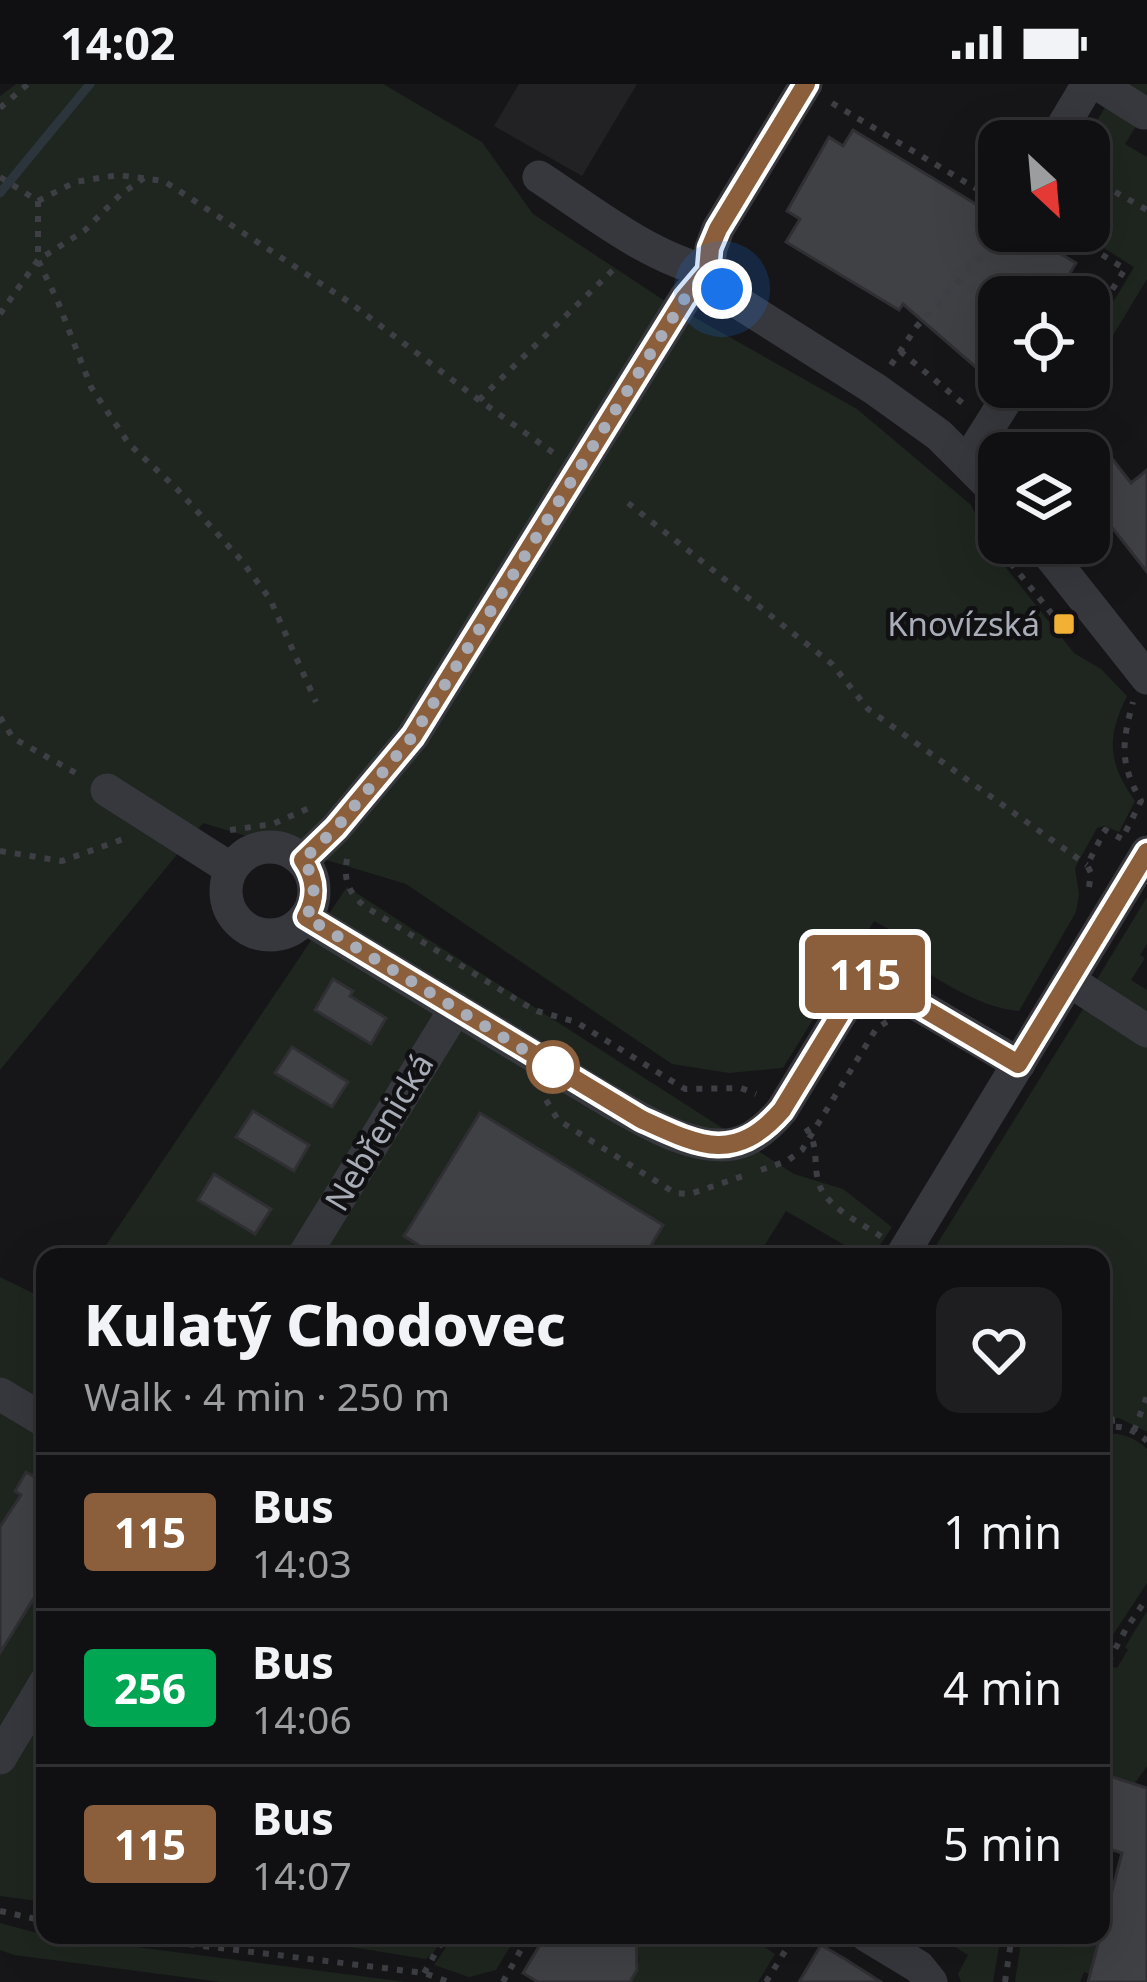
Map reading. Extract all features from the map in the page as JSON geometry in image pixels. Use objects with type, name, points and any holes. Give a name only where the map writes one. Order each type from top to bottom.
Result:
[{"type":"street","points":[[1067,120],[1088,84]]},
{"type":"street","points":[[1098,84],[1144,113]]},
{"type":"street","points":[[303,860],[413,736],[685,298],[708,271],[718,229],[813,90]]},
{"type":"street","points":[[538,177],[652,249],[683,266],[708,271],[736,301],[940,435],[967,462],[978,482]]},
{"type":"street","points":[[967,462],[1001,408]]},
{"type":"street","points":[[1055,564],[1140,685]]},
{"type":"street","points":[[107,790],[231,869]]},
{"type":"street","points":[[283,848],[303,860],[315,894],[306,917],[286,933],[274,936],[250,931],[232,915],[226,880],[248,853],[283,848]]},
{"type":"street","points":[[893,1248],[1018,1064],[1147,852]]},
{"type":"street","points":[[306,917],[611,1103],[690,1141],[720,1146],[744,1142],[767,1127],[865,974],[1018,1064]]},
{"type":"street","points":[[1070,981],[1147,1030]]},
{"type":"street","name":"Nebřenická","points":[[309,1248],[456,1008]]},
{"type":"street","points":[[0,1394],[36,1416]]},
{"type":"street","points":[[0,1758],[36,1698]]},
{"type":"street","points":[[881,1944],[920,1967],[931,1982]]},
{"type":"path","points":[[0,108],[28,84]]},
{"type":"path","points":[[813,90],[978,189]]},
{"type":"path","points":[[38,201],[75,182],[118,175],[164,181],[349,302],[560,458]]},
{"type":"path","points":[[0,314],[38,260],[84,231],[121,194],[146,177]]},
{"type":"path","points":[[0,178],[38,201]]},
{"type":"path","points":[[1110,189],[1147,211]]},
{"type":"path","points":[[38,201],[38,260],[91,387],[129,444],[177,489],[270,599],[316,702]]},
{"type":"path","points":[[478,400],[621,262],[640,272],[652,249]]},
{"type":"path","points":[[875,389],[917,326],[986,252]]},
{"type":"path","points":[[1098,252],[1125,269],[1110,293]]},
{"type":"path","points":[[900,351],[965,404]]},
{"type":"path","points":[[628,503],[832,664],[868,709],[1087,865],[1089,896]]},
{"type":"path","points":[[1012,564],[1062,626]]},
{"type":"path","points":[[1087,865],[1105,830],[1122,839],[1141,801],[1131,784],[1124,754],[1124,725],[1140,685]]},
{"type":"path","points":[[0,717],[13,738],[107,790]]},
{"type":"path","points":[[222,831],[273,824],[311,807],[356,844],[348,854],[344,874],[350,892],[364,907],[522,1003],[576,1022],[685,1089],[741,1088],[782,1110],[811,1135],[823,1193],[893,1248]]},
{"type":"path","points":[[0,850],[62,861],[132,836]]},
{"type":"path","points":[[1134,1431],[1146,1400]]},
{"type":"path","points":[[1110,1417],[1112,1425],[1134,1431],[1147,1442]]},
{"type":"path","points":[[1110,1658],[1147,1598]]},
{"type":"path","points":[[0,1910],[36,1919]]},
{"type":"path","points":[[187,1944],[424,1973],[449,1982]]},
{"type":"path","points":[[424,1973],[441,1944]]},
{"type":"path","points":[[503,1982],[524,1944]]},
{"type":"path","points":[[766,1982],[789,1944]]},
{"type":"path","points":[[1005,1982],[1011,1944]]},
{"type":"shaded area","points":[[16,84],[383,84],[482,142],[533,214],[662,299],[857,409],[971,505],[978,519],[978,564],[1003,564],[1074,653],[1101,669],[1127,696],[1113,750],[1119,774],[1135,801],[1119,832],[1097,828],[1075,868],[1076,912],[1019,1011],[971,997],[898,954],[907,939],[874,921],[783,1068],[729,1073],[672,1064],[406,884],[203,823],[0,1070],[0,96]]},
{"type":"shaded area","points":[[519,84],[637,84],[582,176],[494,126]]},
{"type":"shaded area","points":[[1119,84],[1147,84],[1147,108],[1125,144],[1147,157],[1147,279],[1110,340],[1110,307],[1134,267],[1110,252],[1110,120],[1098,120]]},
{"type":"shaded area","points":[[347,887],[794,1174],[843,1189],[892,1227],[878,1248],[850,1248],[786,1211],[763,1248],[104,1248]]},
{"type":"shaded area","points":[[1147,897],[1147,944],[1140,955],[1145,958],[1131,980],[1147,990],[1147,1023],[1093,986]]},
{"type":"shaded area","points":[[1088,1001],[1147,1037],[1147,1432],[1119,1418],[1110,1419],[1110,1248],[935,1248]]},
{"type":"shaded area","points":[[0,1277],[36,1295],[36,1901],[0,1896]]},
{"type":"shaded area","points":[[1110,1434],[1127,1436],[1147,1449],[1147,1583],[1110,1639]]},
{"type":"shaded area","points":[[1147,1611],[1147,1766],[1130,1790],[1110,1784],[1110,1673],[1128,1650],[1125,1647]]},
{"type":"shaded area","points":[[0,1923],[36,1933],[36,1944],[114,1944],[406,1982],[221,1982],[0,1950]]},
{"type":"shaded area","points":[[332,1944],[439,1944],[425,1959]]},
{"type":"shaded area","points":[[448,1944],[512,1944],[496,1970],[469,1977],[434,1965]]},
{"type":"shaded area","points":[[762,1944],[775,1954],[758,1982],[630,1982],[639,1961],[637,1946]]},
{"type":"shaded area","points":[[950,1944],[999,1944],[993,1982],[961,1982],[958,1974],[968,1955]]},
{"type":"shaded area","points":[[1021,1944],[1098,1944],[1090,1974],[1084,1972],[1080,1982],[1015,1982]]},
{"type":"building","points":[[853,130],[978,205],[978,252],[1058,252],[1076,263],[1068,276],[978,276],[978,369],[903,304],[899,310],[786,242],[800,219],[787,211],[829,137],[843,146]]},
{"type":"building","points":[[1110,456],[1131,483],[1147,470],[1147,572],[1110,525]]},
{"type":"building","points":[[333,979],[353,991],[350,996],[386,1018],[371,1044],[315,1010]]},
{"type":"building","points":[[292,1047],[348,1082],[332,1107],[275,1073]]},
{"type":"building","points":[[253,1111],[309,1145],[294,1171],[236,1137]]},
{"type":"building","points":[[480,1113],[663,1225],[649,1248],[423,1248],[404,1236]]},
{"type":"building","points":[[214,1174],[271,1209],[255,1234],[198,1200]]},
{"type":"building","points":[[36,1471],[36,1595],[0,1653],[0,1527],[21,1495],[15,1491],[26,1472],[33,1476]]},
{"type":"building","points":[[1110,1776],[1147,1788],[1147,1982],[1088,1982],[1098,1944],[1110,1944],[1110,1899],[1122,1853],[1110,1849]]},
{"type":"building","points":[[541,1944],[636,1944],[637,1970],[630,1982],[538,1982],[523,1973]]},
{"type":"building","points":[[821,1945],[845,1959],[881,1982],[799,1982]]},
{"type":"waterway","points":[[0,193],[90,84]]},
{"type":"bus line","name":"115","points":[[806,84],[718,229],[708,271],[685,298],[413,736],[303,860],[315,894],[306,917],[641,1119],[690,1141],[720,1146],[744,1142],[782,1110],[865,974],[1018,1064],[1147,852]]},
{"type":"place","name":"Knovízská","points":[[1064,624]]},
{"type":"route","points":[[553,1067],[565,1075],[306,917],[315,894],[303,860],[413,736],[685,298],[708,271],[722,289]]}]
